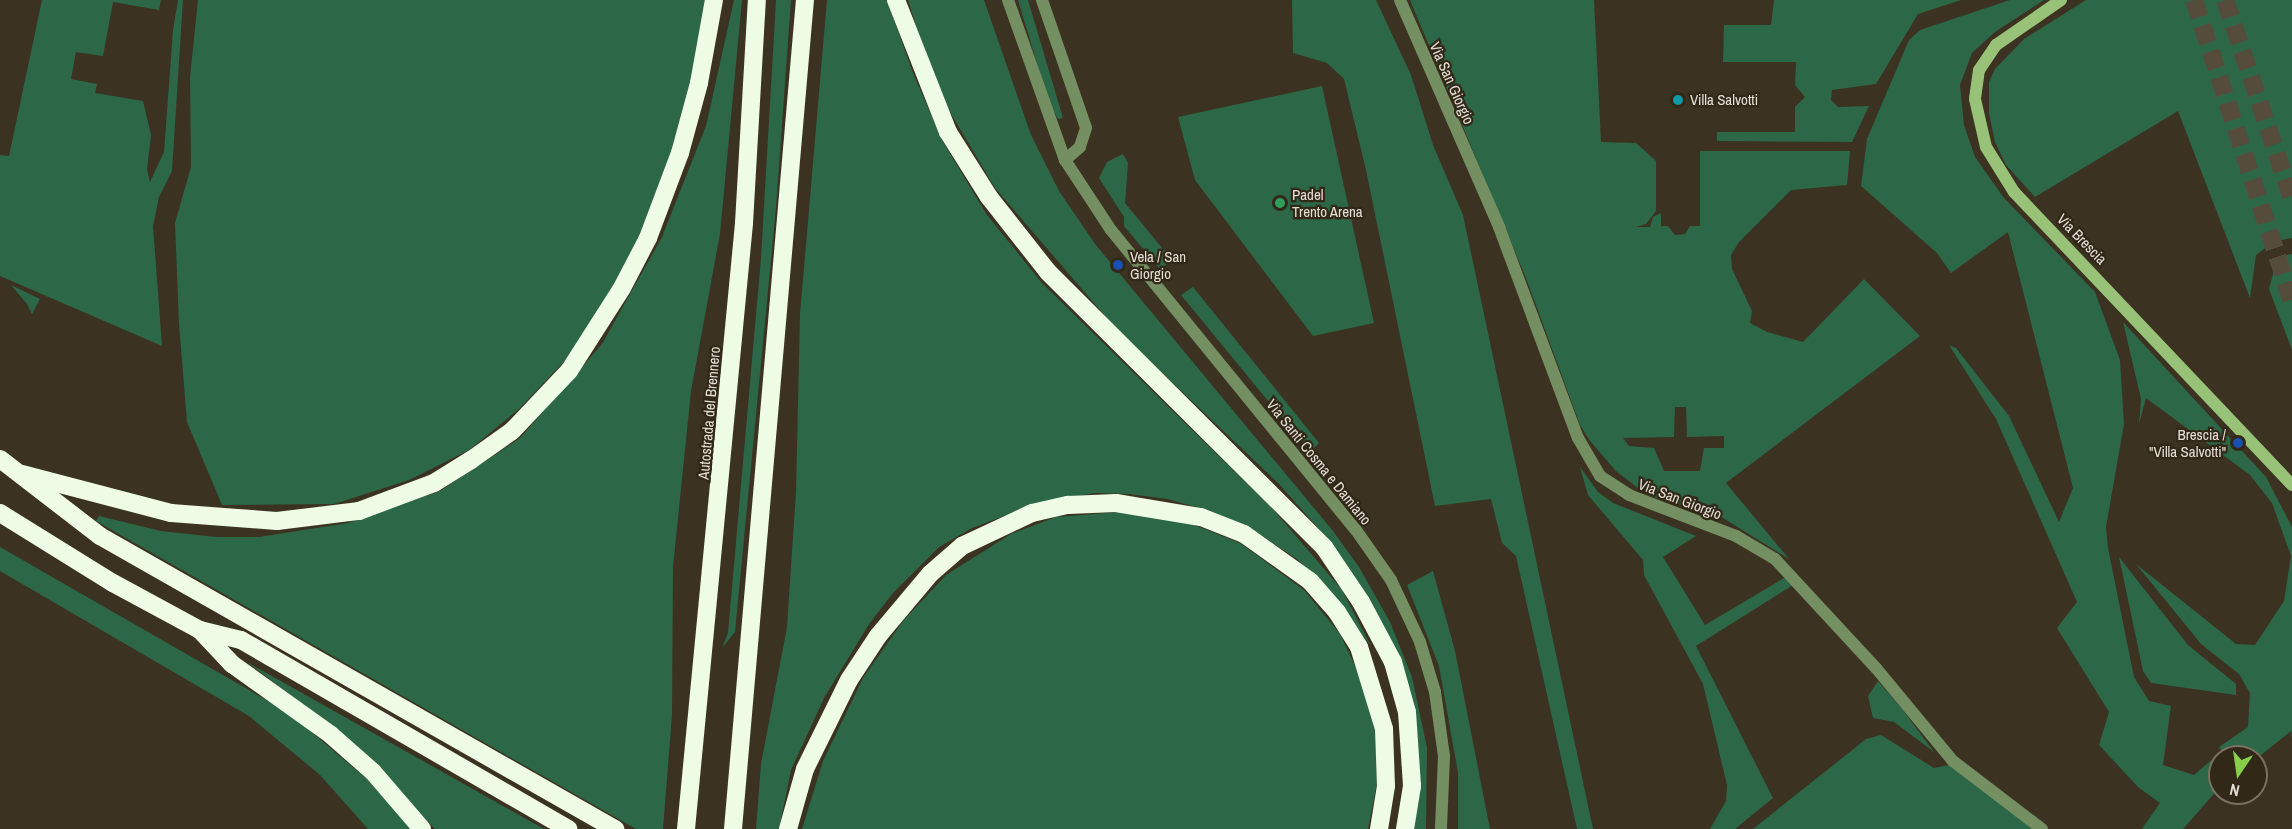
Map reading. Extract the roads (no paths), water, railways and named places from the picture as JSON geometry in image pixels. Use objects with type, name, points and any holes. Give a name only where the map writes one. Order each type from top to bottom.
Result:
[{"type":"highway","points":[[22,474],[171,513],[278,521],[359,511],[434,483],[471,460],[512,431],[569,371],[622,288],[648,238],[680,153],[699,83],[714,0]]},
{"type":"highway","name":"Autostrada del Brennero","points":[[686,829],[744,223],[757,0]]},
{"type":"highway","points":[[733,829],[805,0]]},
{"type":"highway","points":[[896,0],[948,132],[989,197],[1048,272],[1324,547],[1361,602],[1393,662],[1407,712],[1412,786],[1405,829]]},
{"type":"highway","points":[[0,459],[100,536],[615,829]]},
{"type":"highway","points":[[788,829],[805,769],[849,680],[891,618],[930,574],[962,546],[1032,513],[1068,505],[1116,503],[1201,517],[1244,534],[1310,581],[1337,612],[1359,647],[1384,729],[1386,786],[1378,829]]},
{"type":"highway","points":[[0,513],[113,583],[200,630],[241,640],[568,829]]},
{"type":"highway","points":[[200,630],[232,664],[331,735],[373,772],[422,829]]},
{"type":"street","name":"Via Santi Cosma e Damiano","points":[[1008,0],[1065,160],[1111,230],[1356,530],[1391,580],[1420,642],[1435,692],[1444,756],[1441,829]]},
{"type":"street","points":[[1042,0],[1086,128],[1080,147],[1065,160]]},
{"type":"street","name":"Via San Giorgio","points":[[1400,0],[1499,227],[1578,438],[1600,476],[1629,495],[1736,536],[1775,560],[1876,668],[1953,761],[2042,829]]},
{"type":"street","name":"Via Brescia","points":[[2061,0],[1996,45],[1979,70],[1975,99],[1986,147],[2014,192],[2292,484]]},
{"type":"tunnel","points":[[2194,0],[2292,302]]},
{"type":"tunnel","points":[[2225,0],[2292,199]]},
{"type":"place","name":"Villa Salvotti","points":[[1678,100]]},
{"type":"place","name":"Padel Trento Arena","points":[[1280,203]]},
{"type":"place","name":"Vela / San Giorgio","points":[[1118,265]]},
{"type":"place","name":"Brescia / \"Villa Salvotti\"","points":[[2238,443]]}]
